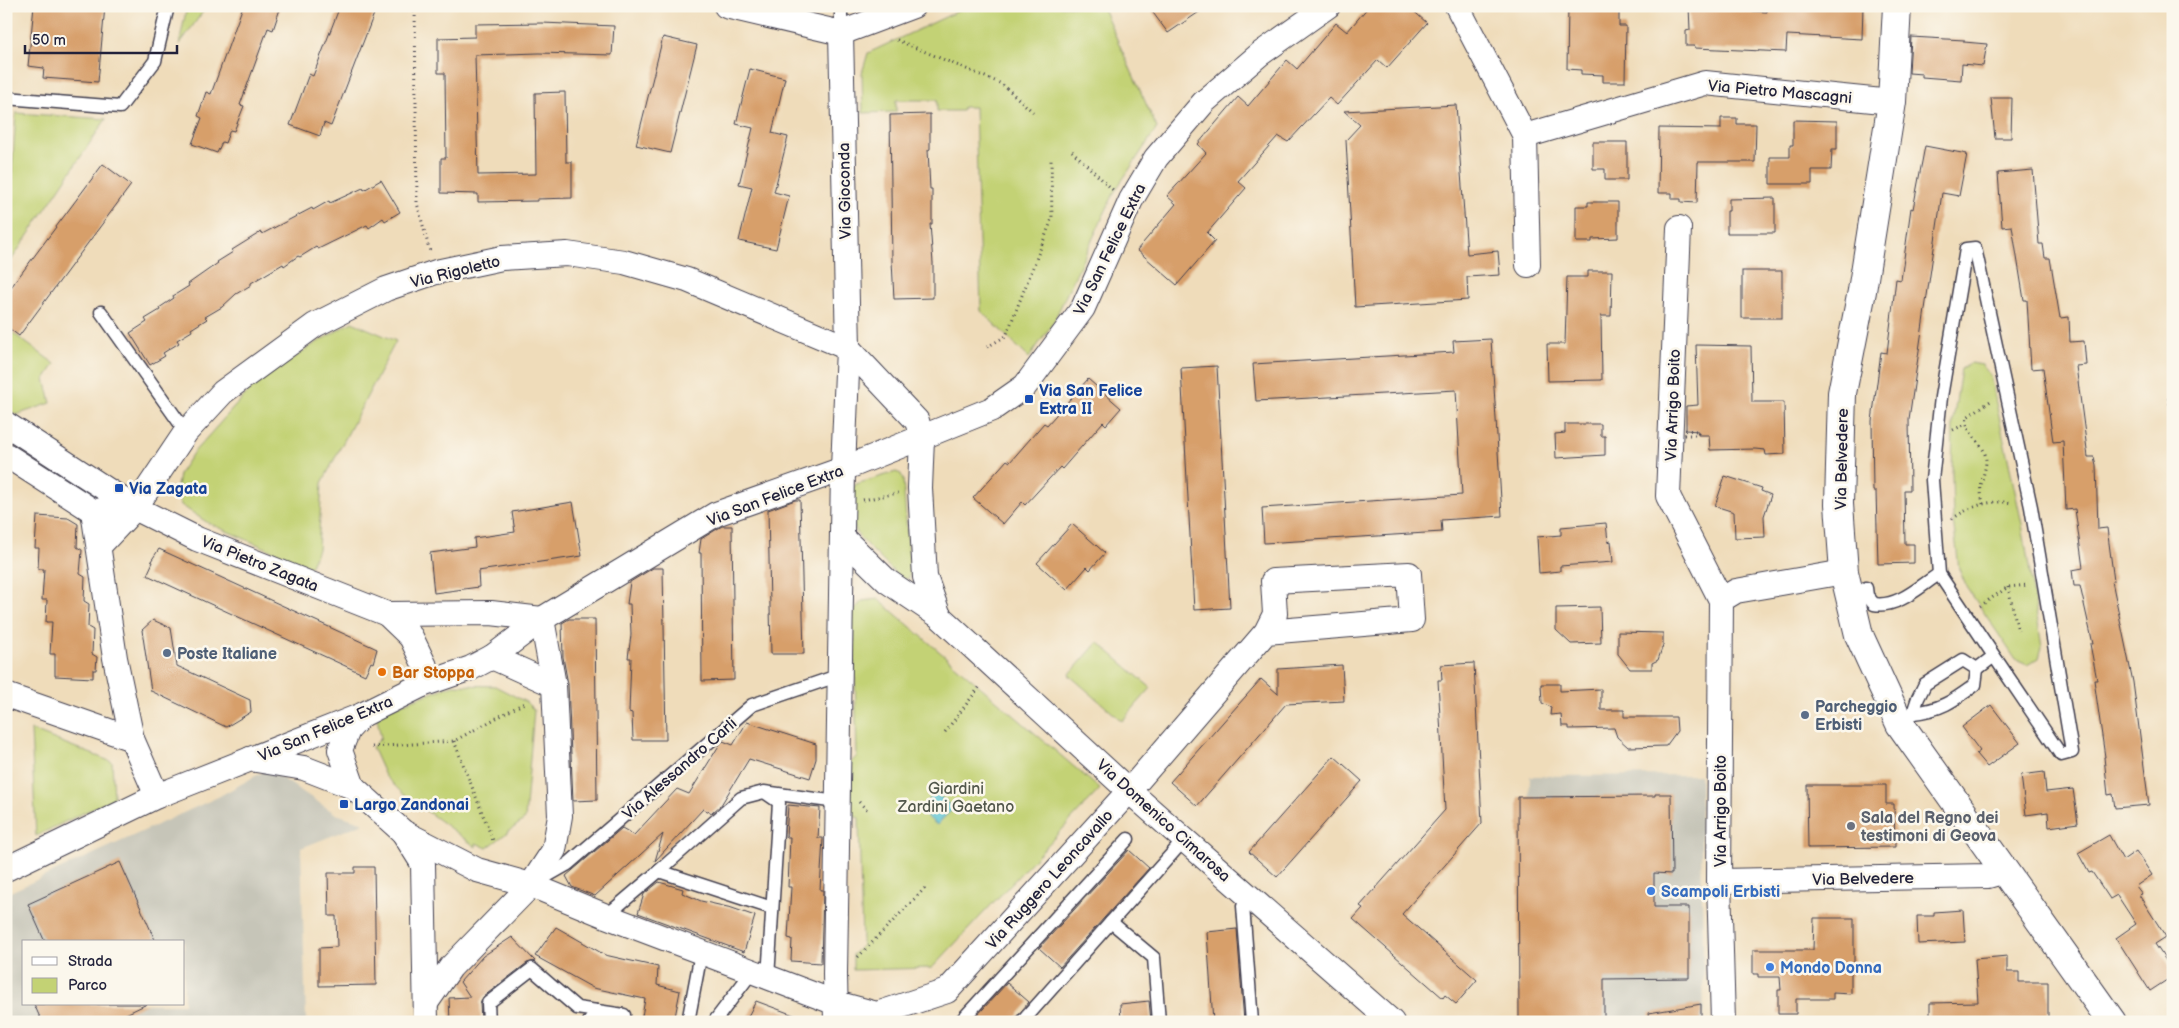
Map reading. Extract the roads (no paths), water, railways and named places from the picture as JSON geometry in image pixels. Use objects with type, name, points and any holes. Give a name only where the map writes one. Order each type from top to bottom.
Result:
[{"type":"street","points":[[726,6],[841,33],[912,6]]},
{"type":"street","name":"Via San Felice Extra","points":[[6,869],[157,796],[362,715],[422,685],[471,668],[492,657],[542,619],[716,514],[843,469],[986,412],[1025,386],[1083,308],[1131,200],[1156,158],[1204,102],[1260,54],[1328,6]]},
{"type":"street","points":[[1457,6],[1525,136],[1528,265]]},
{"type":"street","name":"Via Belvedere","points":[[1897,6],[1892,102],[1862,291],[1842,393],[1839,504],[1844,572],[1859,635],[1907,718],[2005,871],[2112,1022]]},
{"type":"street","name":"Via Gioconda","points":[[841,33],[848,348],[843,469]]},
{"type":"street","name":"Via Pietro Mascagni","points":[[1525,136],[1705,83],[1892,102]]},
{"type":"street","name":"Via Arrigo Boito","points":[[1679,228],[1668,496],[1721,600],[1719,881],[1723,1022]]},
{"type":"street","name":"Via Rigoletto","points":[[134,508],[186,432],[223,392],[315,325],[386,289],[436,272],[502,258],[558,255],[624,262],[687,280],[848,348]]},
{"type":"street","points":[[848,348],[918,421],[922,438]]},
{"type":"street","name":"Via Pietro Zagata","points":[[6,424],[134,508],[197,539],[387,614],[491,613],[542,619]]},
{"type":"street","name":"Via Domenico Cimarosa","points":[[922,438],[920,488],[925,577],[939,616]]},
{"type":"street","points":[[6,455],[93,511],[134,508]]},
{"type":"street","points":[[250,759],[304,768],[353,787],[403,832],[477,870],[531,885],[760,975],[836,1012],[843,469]]},
{"type":"street","points":[[99,546],[134,508]]},
{"type":"street","points":[[93,511],[115,658],[132,740],[157,796]]},
{"type":"street","name":"Via Domenico Cimarosa","points":[[842,537],[887,581],[939,616],[1129,790],[1392,1022]]},
{"type":"street","points":[[1721,600],[1736,591],[1844,572]]},
{"type":"street","name":"Via Ruggero Leoncavallo","points":[[836,1012],[877,1014],[947,991],[1129,790],[1266,632],[1276,614],[1273,581],[1409,574],[1412,620],[1266,632]]},
{"type":"street","name":"Via Pietro Zagata","points":[[387,614],[411,637],[424,666],[422,685]]},
{"type":"street","points":[[426,1012],[451,967],[531,885],[554,850],[560,816],[554,685],[542,619]]},
{"type":"street","points":[[492,657],[554,685]]},
{"type":"street","points":[[6,695],[132,740]]},
{"type":"street","points":[[353,787],[340,750],[348,730],[362,715]]},
{"type":"street","points":[[403,832],[422,864],[426,1012]]},
{"type":"street","name":"Via Belvedere","points":[[1719,881],[1988,876],[2005,871]]},
{"type":"lane","points":[[6,98],[120,107],[154,61],[168,6]]},
{"type":"lane","points":[[841,6],[841,33]]},
{"type":"lane","points":[[1975,248],[2031,507],[2072,752],[2061,755],[1985,662],[1967,616],[1939,574],[1932,480],[1941,396],[1966,249],[1975,248]]},
{"type":"lane","points":[[102,312],[186,432]]},
{"type":"lane","points":[[1866,588],[1867,596],[1874,604],[1885,606],[1894,603],[1939,574]]},
{"type":"lane","points":[[1907,718],[1925,684],[1964,660],[1985,662]]},
{"type":"lane","points":[[1907,718],[1946,706],[1975,685],[1985,662]]},
{"type":"lane","name":"Via Alessandro Carli","points":[[531,885],[568,864],[752,705],[840,675]]},
{"type":"lane","points":[[714,1022],[760,975],[772,908],[779,802],[764,792]]},
{"type":"lane","points":[[606,916],[659,872],[741,798],[764,792],[838,802]]},
{"type":"lane","points":[[960,1022],[1128,839]]},
{"type":"lane","points":[[1022,1022],[1185,839]]},
{"type":"lane","points":[[659,872],[772,908]]},
{"type":"lane","points":[[1252,898],[1243,906],[1252,1022]]},
{"type":"lane","points":[[1111,922],[1154,958],[1159,1022]]},
{"type":"lane","points":[[688,1022],[701,952]]},
{"type":"lane","points":[[489,1022],[488,1003],[532,969],[577,1008],[624,1014]]},
{"type":"lane","points":[[589,1022],[597,1011]]},
{"type":"lane","points":[[597,1011],[606,1022]]},
{"type":"water","points":[[935,792],[953,808],[937,825],[920,811]]},
{"type":"place","name":"Via San Felice Extra II","points":[[1029,399]]},
{"type":"place","name":"Via Zagata","points":[[119,488]]},
{"type":"place","name":"Poste Italiane","points":[[167,653]]},
{"type":"place","name":"Bar Stoppa","points":[[382,672]]},
{"type":"place","name":"Parcheggio Erbisti","points":[[1805,715]]},
{"type":"place","name":"Largo Zandonai","points":[[344,804]]},
{"type":"place","name":"Sala del Regno dei testimoni di Geova","points":[[1851,826]]},
{"type":"place","name":"Scampoli Erbisti","points":[[1651,891]]},
{"type":"place","name":"Mondo Donna","points":[[1770,967]]},
{"type":"park label","name":"Giardini Zardini Gaetano","points":[[956,797]]}]
